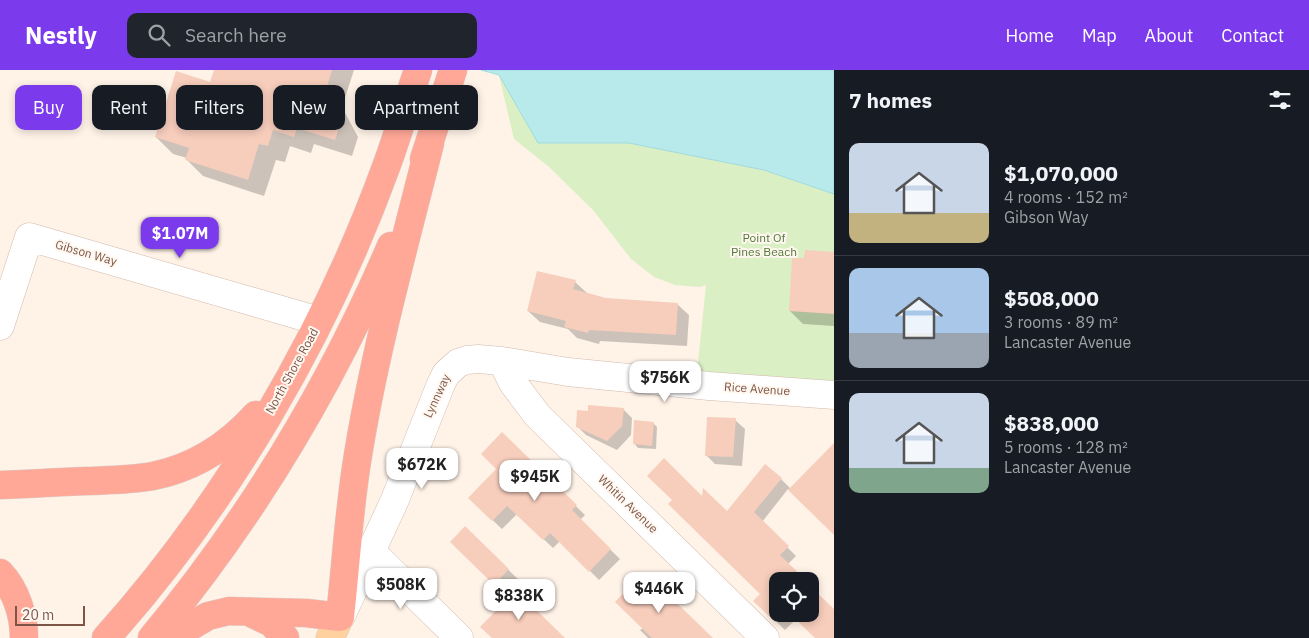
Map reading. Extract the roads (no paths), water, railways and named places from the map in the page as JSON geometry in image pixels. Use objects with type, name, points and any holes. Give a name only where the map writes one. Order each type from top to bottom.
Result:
[{"type":"highway","name":"North Shore Road","points":[[106,638],[152,584],[212,504],[270,411],[300,358],[344,268],[374,198],[387,166],[418,70]]},
{"type":"highway","points":[[152,638],[182,602],[233,533],[276,470],[340,357],[387,257],[415,188],[452,74]]},
{"type":"highway","points":[[174,638],[208,616],[218,612],[240,610],[306,613],[335,628],[362,432],[376,363],[430,143]]},
{"type":"highway","points":[[0,485],[138,478],[164,473],[190,464],[225,444],[248,424],[270,399],[300,358]]},
{"type":"highway","points":[[0,573],[8,582],[16,598],[22,615],[24,638]]},
{"type":"highway","points":[[240,610],[265,619],[279,629],[286,638]]},
{"type":"street","name":"Gibson Way","points":[[0,326],[29,237],[319,321]]},
{"type":"street","name":"Lynnway","points":[[335,628],[394,502],[436,394],[446,374],[458,363],[467,360],[502,361]]},
{"type":"street","name":"Rice Avenue","points":[[502,361],[568,372],[829,399]]},
{"type":"street","name":"Whitin Avenue","points":[[502,361],[516,388],[537,415],[765,638]]},
{"type":"street","points":[[372,552],[459,638]]},
{"type":"water","points":[[481,70],[834,70],[834,194],[764,170],[629,143],[538,143],[499,75]]},
{"type":"park label","name":"Point Of Pines Beach","points":[[764,245]]}]
